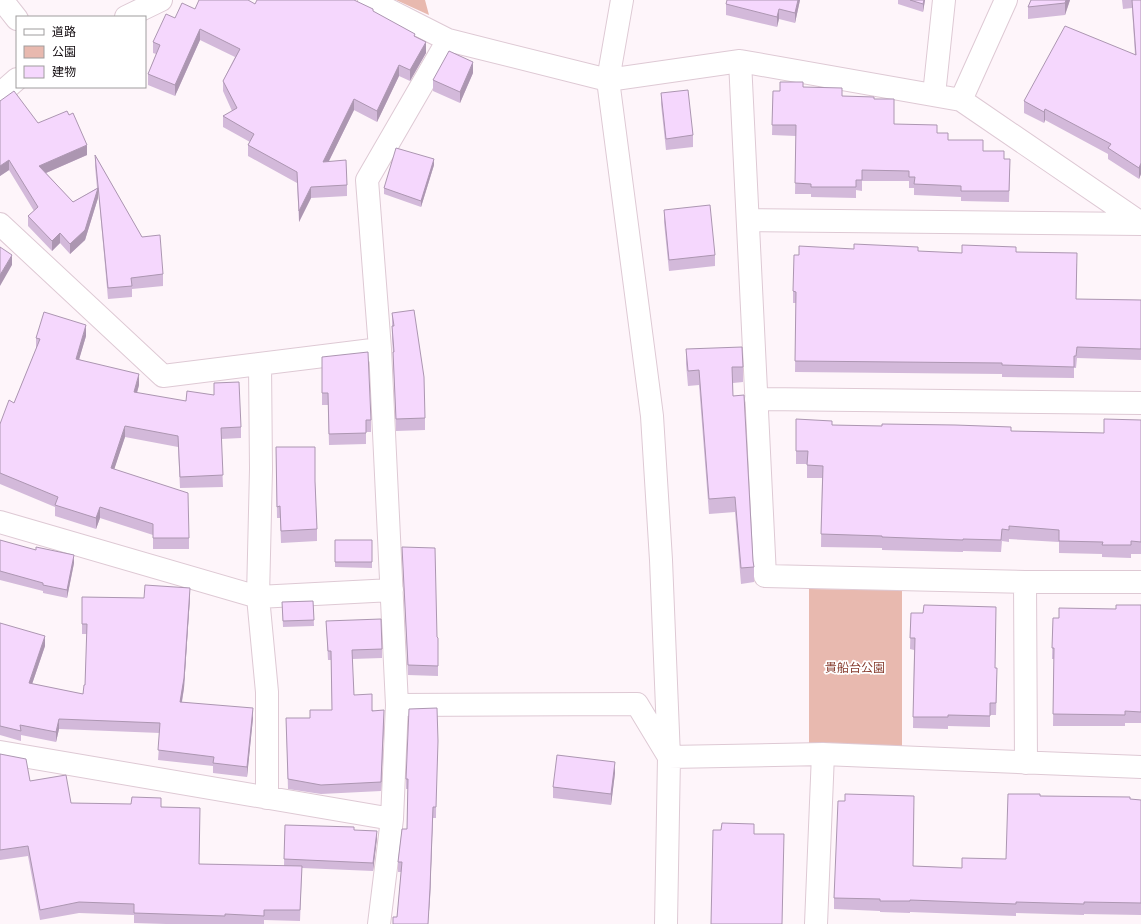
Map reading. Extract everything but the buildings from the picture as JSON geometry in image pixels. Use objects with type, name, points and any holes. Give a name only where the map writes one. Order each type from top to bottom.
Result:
[{"type":"street","points":[[2,0],[16,18]]},
{"type":"street","points":[[128,16],[161,0]]},
{"type":"street","points":[[368,0],[448,40],[608,80],[740,61],[961,100],[1141,224]]},
{"type":"street","points":[[622,0],[608,80],[652,416],[662,560],[669,757],[666,924]]},
{"type":"street","points":[[934,95],[944,0]]},
{"type":"street","points":[[961,100],[1006,0]]},
{"type":"street","points":[[379,924],[392,819],[397,705],[380,350],[367,180],[448,40]]},
{"type":"street","points":[[740,61],[765,576],[1025,582],[1141,582]]},
{"type":"street","points":[[0,94],[16,81]]},
{"type":"street","points":[[748,220],[1141,224]]},
{"type":"street","points":[[0,224],[163,376],[380,350]]},
{"type":"street","points":[[260,364],[261,469],[258,597],[267,692],[267,798]]},
{"type":"street","points":[[756,399],[1141,403]]},
{"type":"street","points":[[0,522],[258,597],[392,590]]},
{"type":"street","points":[[1025,582],[1026,763]]},
{"type":"street","points":[[397,705],[637,704],[669,757]]},
{"type":"street","points":[[0,752],[392,819]]},
{"type":"street","points":[[669,757],[822,754],[1141,767]]},
{"type":"street","points":[[816,924],[822,754]]},
{"type":"green space","points":[[396,0],[425,0],[429,15]]},
{"type":"green space","name":"貴船台公園","points":[[809,589],[902,590],[902,749],[809,745]]}]
